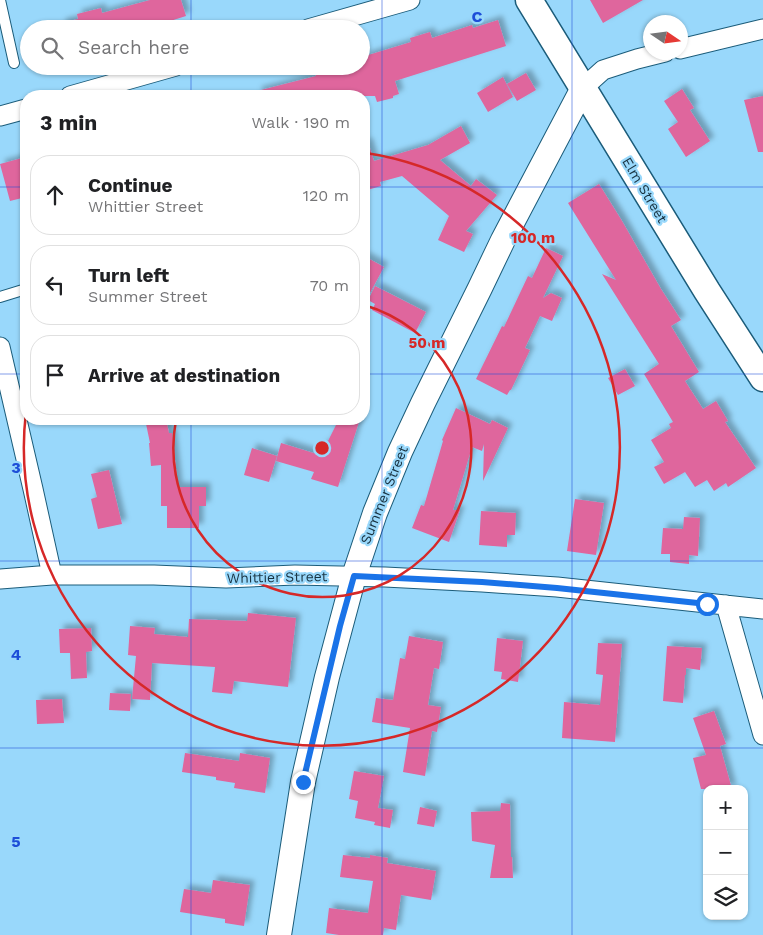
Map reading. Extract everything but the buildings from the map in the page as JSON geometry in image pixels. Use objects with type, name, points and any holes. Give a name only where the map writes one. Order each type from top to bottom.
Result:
[{"type":"main road","name":"Elm Street","points":[[529,0],[763,378]]},
{"type":"street","points":[[334,20],[376,5],[410,0]]},
{"type":"street","points":[[688,47],[763,29]]},
{"type":"street","points":[[583,88],[603,70],[643,58]]},
{"type":"street","points":[[91,90],[144,75]]},
{"type":"street","name":"Summer Street","points":[[279,935],[303,782],[329,669],[354,576],[375,513],[400,452],[503,240],[583,88]]},
{"type":"street","points":[[0,116],[20,110]]},
{"type":"street","points":[[0,346],[52,575]]},
{"type":"street","name":"Whittier Street","points":[[0,579],[52,575],[154,575],[226,578],[296,575],[354,576],[548,587],[763,609]]},
{"type":"street","points":[[726,605],[763,735]]},
{"type":"lane","points":[[0,0],[14,63]]},
{"type":"lane","points":[[0,297],[20,291]]},
{"type":"route","points":[[303,782],[327,677],[354,576],[482,582],[707,604]]}]
